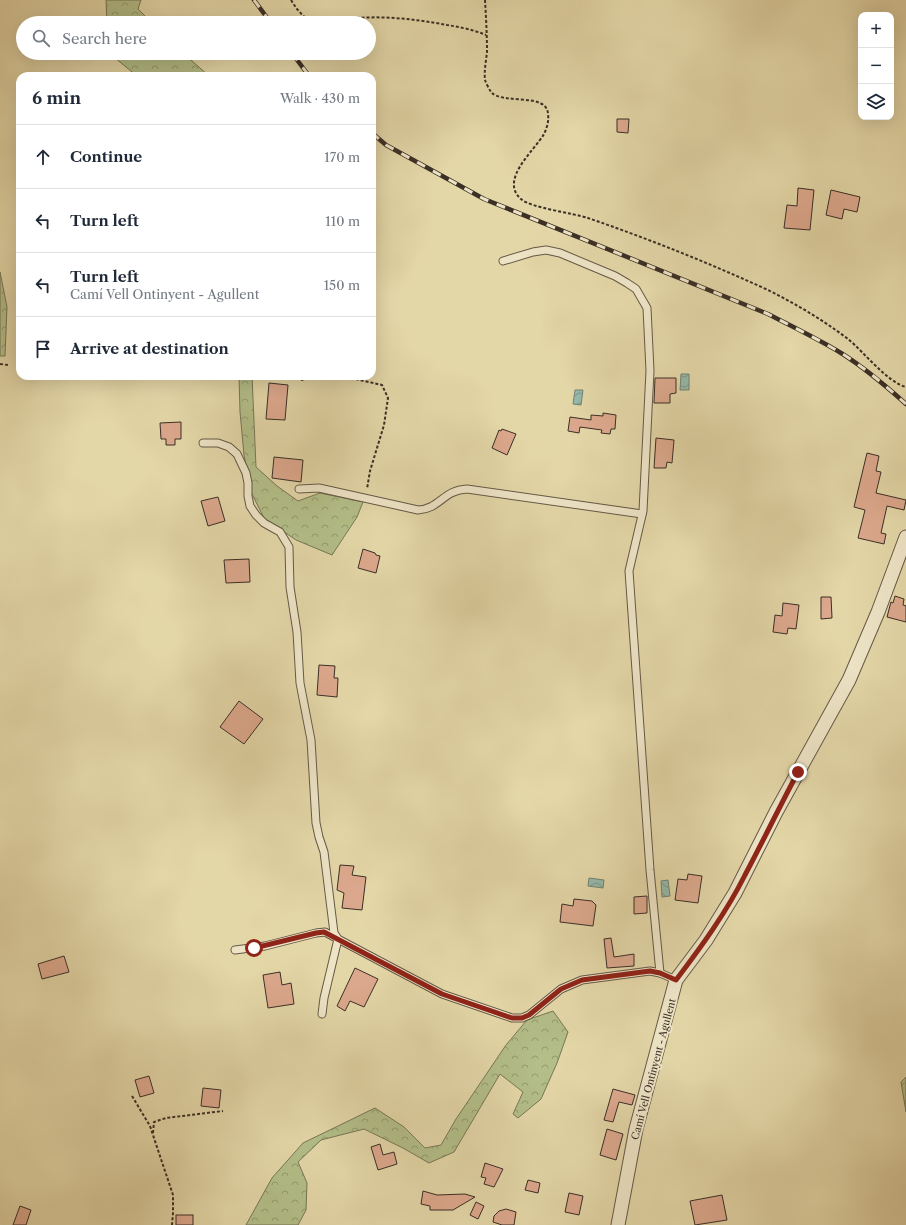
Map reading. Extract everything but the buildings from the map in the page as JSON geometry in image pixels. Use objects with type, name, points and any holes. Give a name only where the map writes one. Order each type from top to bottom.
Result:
[{"type":"street","name":"Camí Vell Ontinyent - Agullent","points":[[618,1225],[636,1129],[676,980],[706,940],[735,893],[776,812],[850,680],[878,612],[906,537]]},
{"type":"lane","points":[[503,261],[533,252],[546,250],[560,253],[615,276],[636,289],[647,308],[649,322],[650,371],[642,514],[629,570],[650,870],[660,973]]},
{"type":"lane","points":[[203,443],[218,443],[229,447],[237,454],[246,474],[250,506],[264,523],[280,532],[289,547],[290,587],[297,632],[300,683],[311,740],[316,823],[324,852],[334,933],[338,939],[324,998],[322,1014]]},
{"type":"lane","points":[[299,489],[319,488],[418,510],[427,510],[450,493],[467,489],[642,514]]},
{"type":"lane","points":[[235,950],[265,946],[324,932],[442,994],[512,1018],[522,1018],[529,1015],[561,989],[582,980],[650,971],[660,973],[676,980]]},
{"type":"path","points":[[291,0],[303,16]]},
{"type":"path","points":[[485,0],[485,81],[492,93],[505,99],[538,102],[548,111],[548,120],[544,133],[516,174],[514,184],[515,191],[521,199],[530,204],[586,218],[641,238],[707,263],[769,291],[827,324],[849,340],[890,378],[906,387]]},
{"type":"path","points":[[376,19],[416,20],[467,29],[486,35]]},
{"type":"path","points":[[0,364],[8,365]]},
{"type":"path","points":[[360,380],[382,385],[388,398],[384,425],[370,471],[366,491],[374,500]]},
{"type":"path","points":[[132,1096],[150,1126],[173,1195],[172,1225]]},
{"type":"path","points":[[153,1135],[154,1122],[166,1118],[223,1111]]},
{"type":"green space","points":[[106,0],[141,0],[138,9],[145,16],[107,16]]},
{"type":"green space","points":[[118,60],[191,60],[204,72],[132,72]]},
{"type":"green space","points":[[0,272],[7,307],[5,356],[0,356]]},
{"type":"green space","points":[[239,380],[252,380],[256,467],[277,486],[298,501],[320,493],[363,502],[357,517],[332,555],[296,540],[264,518],[252,494],[244,455]]},
{"type":"green space","points":[[553,1011],[568,1032],[557,1063],[541,1099],[518,1118],[513,1114],[523,1092],[500,1074],[454,1152],[429,1163],[403,1148],[364,1129],[321,1140],[298,1162],[307,1183],[306,1210],[298,1225],[246,1225],[272,1178],[303,1143],[375,1108],[404,1127],[425,1148],[441,1145],[456,1119],[506,1045],[527,1020]]},
{"type":"green space","points":[[906,1077],[906,1112],[901,1082]]},
{"type":"water","points":[[681,374],[689,374],[689,390],[680,390]]},
{"type":"water","points":[[575,390],[583,390],[581,405],[573,404]]},
{"type":"water","points":[[589,878],[604,880],[603,888],[588,886]]},
{"type":"water","points":[[668,880],[670,896],[662,897],[661,881]]},
{"type":"railway","points":[[254,0],[266,16]]},
{"type":"railway","points":[[297,60],[306,72]]},
{"type":"railway","points":[[376,136],[386,145],[484,199],[768,314],[841,353],[875,377],[906,404]]},
{"type":"route","points":[[254,948],[324,932],[442,994],[512,1018],[522,1018],[529,1015],[561,989],[582,980],[650,971],[670,976],[676,980],[706,940],[746,875],[776,812],[798,772]]}]
